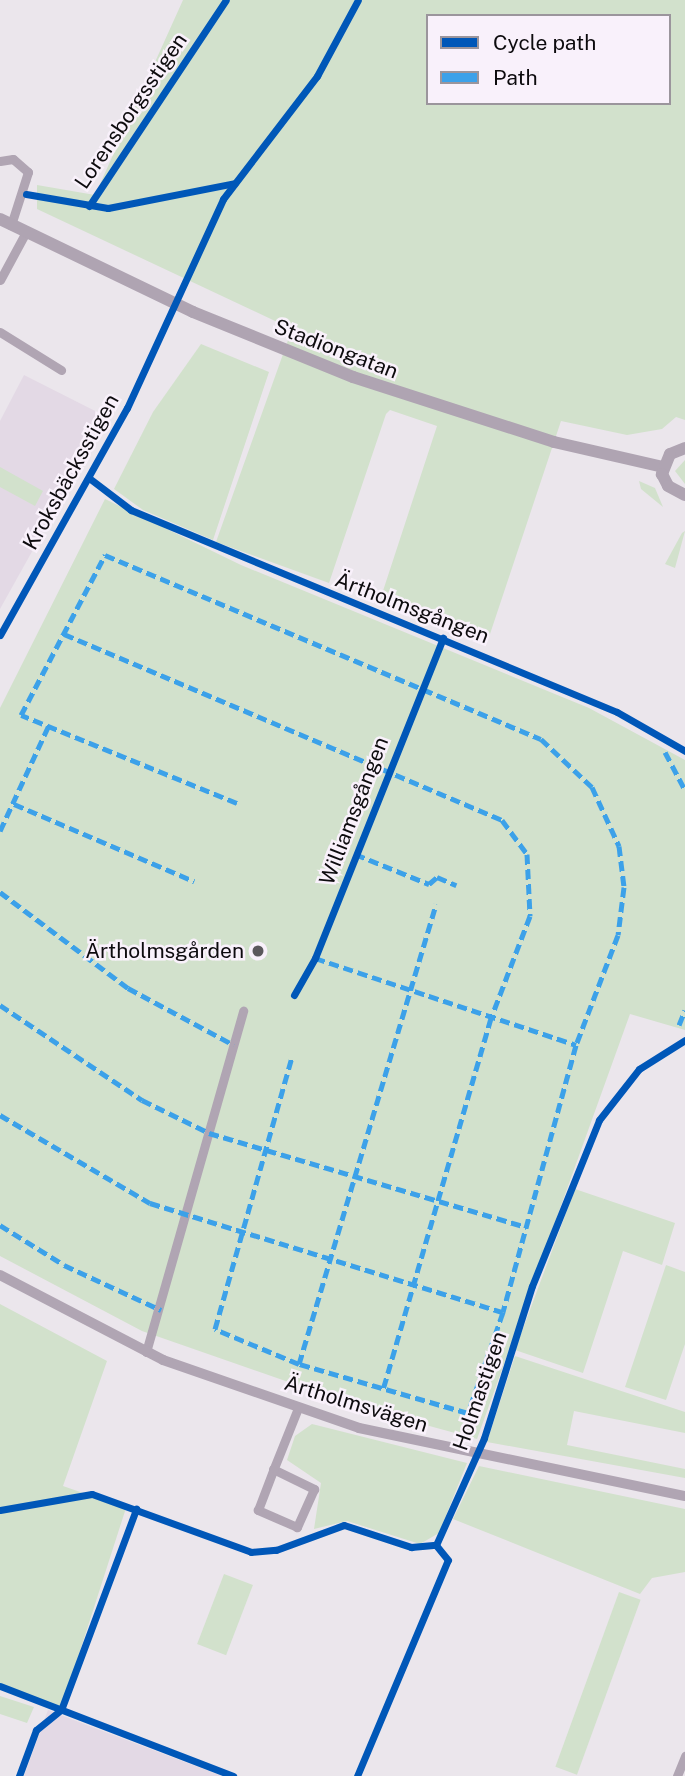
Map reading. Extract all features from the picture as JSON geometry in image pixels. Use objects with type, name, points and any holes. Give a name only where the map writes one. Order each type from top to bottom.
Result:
[{"type":"main road","name":"Stadiongatan","points":[[6,222],[193,313],[365,381],[554,442],[663,467]]},
{"type":"main road","points":[[685,448],[670,454],[663,467],[668,486],[685,495]]},
{"type":"street","name":"Stadiongatan","points":[[0,161],[22,164],[30,179],[6,222]]},
{"type":"street","points":[[0,280],[26,232]]},
{"type":"street","points":[[0,332],[61,370]]},
{"type":"street","points":[[146,1352],[243,1011]]},
{"type":"street","name":"Ärtholmsvägen","points":[[0,1275],[146,1352],[298,1408],[448,1451],[685,1496]]},
{"type":"street","points":[[273,1469],[314,1489],[297,1527],[259,1514],[273,1469],[298,1408]]},
{"type":"street","points":[[677,1776],[685,1756]]},
{"type":"shaded area","points":[[24,375],[107,417],[0,609],[0,421]]},
{"type":"shaded area","points":[[48,1710],[92,1727],[222,1776],[24,1776]]},
{"type":"green space","points":[[183,0],[685,0],[685,420],[676,417],[662,429],[627,435],[561,421],[489,637],[380,600],[437,426],[390,410],[386,414],[329,583],[216,542],[292,329],[37,209],[37,185],[95,195]]},
{"type":"green space","points":[[201,344],[269,372],[213,540],[143,510],[114,489],[153,412]]},
{"type":"green space","points":[[685,460],[685,484],[675,471]]},
{"type":"green space","points":[[0,467],[43,491],[35,506],[0,487]]},
{"type":"green space","points":[[639,481],[655,488],[663,507],[641,489]]},
{"type":"green space","points":[[105,499],[241,565],[589,708],[685,760],[685,1030],[630,1014],[477,1439],[360,1407],[142,1331],[0,1256],[0,708]]},
{"type":"green space","points":[[685,531],[675,568],[665,564],[682,533]]},
{"type":"green space","points":[[575,1189],[675,1223],[662,1265],[623,1251],[583,1373],[515,1350]]},
{"type":"green space","points":[[666,1265],[685,1272],[685,1344],[666,1400],[625,1387]]},
{"type":"green space","points":[[0,1304],[107,1361],[63,1486],[126,1508],[61,1710],[0,1686]]},
{"type":"green space","points":[[515,1356],[685,1412],[685,1433],[574,1411],[567,1445],[685,1469],[685,1478],[487,1442]]},
{"type":"green space","points":[[312,1424],[467,1463],[439,1533],[420,1544],[347,1521],[314,1529],[321,1483],[287,1460],[295,1436]]},
{"type":"green space","points":[[479,1466],[685,1509],[685,1572],[652,1578],[640,1594],[453,1519]]},
{"type":"green space","points":[[224,1574],[253,1585],[226,1655],[197,1644]]},
{"type":"green space","points":[[619,1592],[641,1600],[577,1775],[555,1767]]},
{"type":"green space","points":[[0,1696],[34,1707],[27,1723],[0,1714]]},
{"type":"marked path","points":[[237,803],[21,715],[105,555],[541,739],[592,787],[619,846],[624,887],[618,935],[576,1045],[503,1312],[468,1413],[299,1364],[215,1329],[292,1057]]},
{"type":"marked path","points":[[64,634],[502,820],[527,854],[530,916],[491,1018],[383,1389]]},
{"type":"marked path","points":[[0,831],[49,725]]},
{"type":"marked path","points":[[665,752],[685,790]]},
{"type":"marked path","points":[[14,804],[194,881]]},
{"type":"marked path","points":[[355,854],[429,884],[437,877],[456,885]]},
{"type":"marked path","points":[[0,892],[128,988],[234,1045]]},
{"type":"marked path","points":[[299,1364],[436,904]]},
{"type":"marked path","points":[[315,958],[576,1045]]},
{"type":"marked path","points":[[0,1005],[142,1100],[209,1133],[526,1227]]},
{"type":"marked path","points":[[679,1025],[685,1010]]},
{"type":"marked path","points":[[0,1115],[150,1203],[503,1312]]},
{"type":"marked path","points":[[0,1225],[64,1265],[161,1310]]},
{"type":"cycle path","name":"Lorensborgsstigen","points":[[89,206],[226,0]]},
{"type":"cycle path","name":"Kroksbäcksstigen","points":[[0,635],[127,408],[223,199],[317,76],[358,0]]},
{"type":"cycle path","name":"Lorensborgsstigen","points":[[26,194],[108,208],[235,183]]},
{"type":"cycle path","name":"Kroksbäcksstigen","points":[[89,478],[131,510],[617,712],[685,751]]},
{"type":"cycle path","name":"Ärtholmsgången","points":[[294,995],[315,958],[443,638]]},
{"type":"cycle path","name":"Holmastigen","points":[[436,1545],[484,1438],[532,1286],[599,1120],[639,1069],[685,1040]]},
{"type":"cycle path","points":[[0,1510],[92,1494],[251,1552],[276,1550],[344,1525],[411,1547],[436,1545]]},
{"type":"cycle path","points":[[19,1776],[36,1730],[61,1710],[136,1509]]},
{"type":"cycle path","points":[[357,1776],[448,1560],[436,1545]]},
{"type":"cycle path","points":[[0,1686],[233,1776]]},
{"type":"place","name":"Ärtholmsgården","points":[[258,951]]}]
